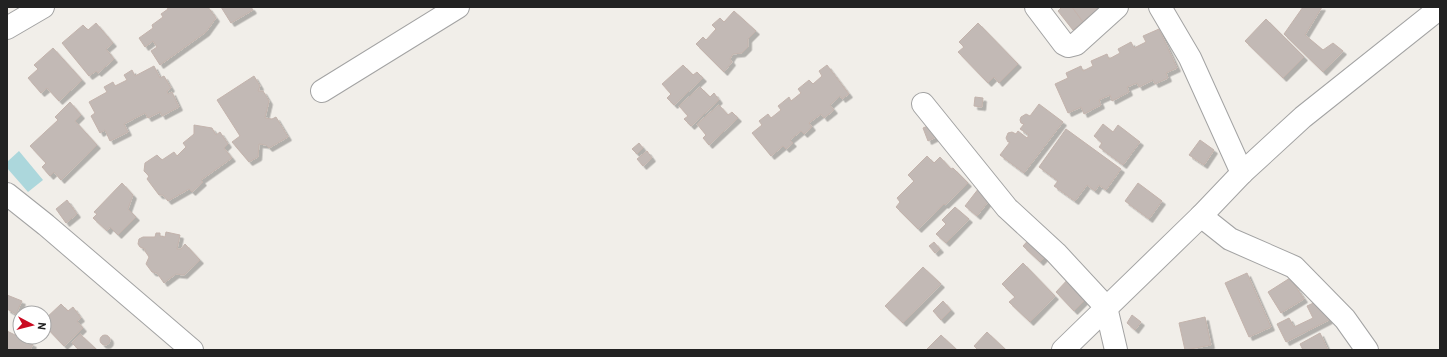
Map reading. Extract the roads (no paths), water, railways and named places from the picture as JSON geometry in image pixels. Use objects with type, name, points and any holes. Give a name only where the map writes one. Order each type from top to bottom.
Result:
[{"type":"street","points":[[7,28],[43,7]]},
{"type":"street","points":[[322,91],[458,7]]},
{"type":"street","points":[[1036,7],[1064,44],[1068,46],[1076,44],[1117,7]]},
{"type":"street","points":[[1160,7],[1190,58],[1242,173]]},
{"type":"street","points":[[1063,350],[1201,216],[1242,173],[1303,118],[1440,8]]},
{"type":"street","points":[[923,104],[1007,208],[1056,253],[1106,307],[1116,350]]},
{"type":"street","points":[[7,194],[46,225],[192,350]]},
{"type":"street","points":[[1201,216],[1230,239],[1294,267],[1345,319],[1367,350]]},
{"type":"water","points":[[19,151],[43,180],[28,192],[7,168],[7,162]]}]
